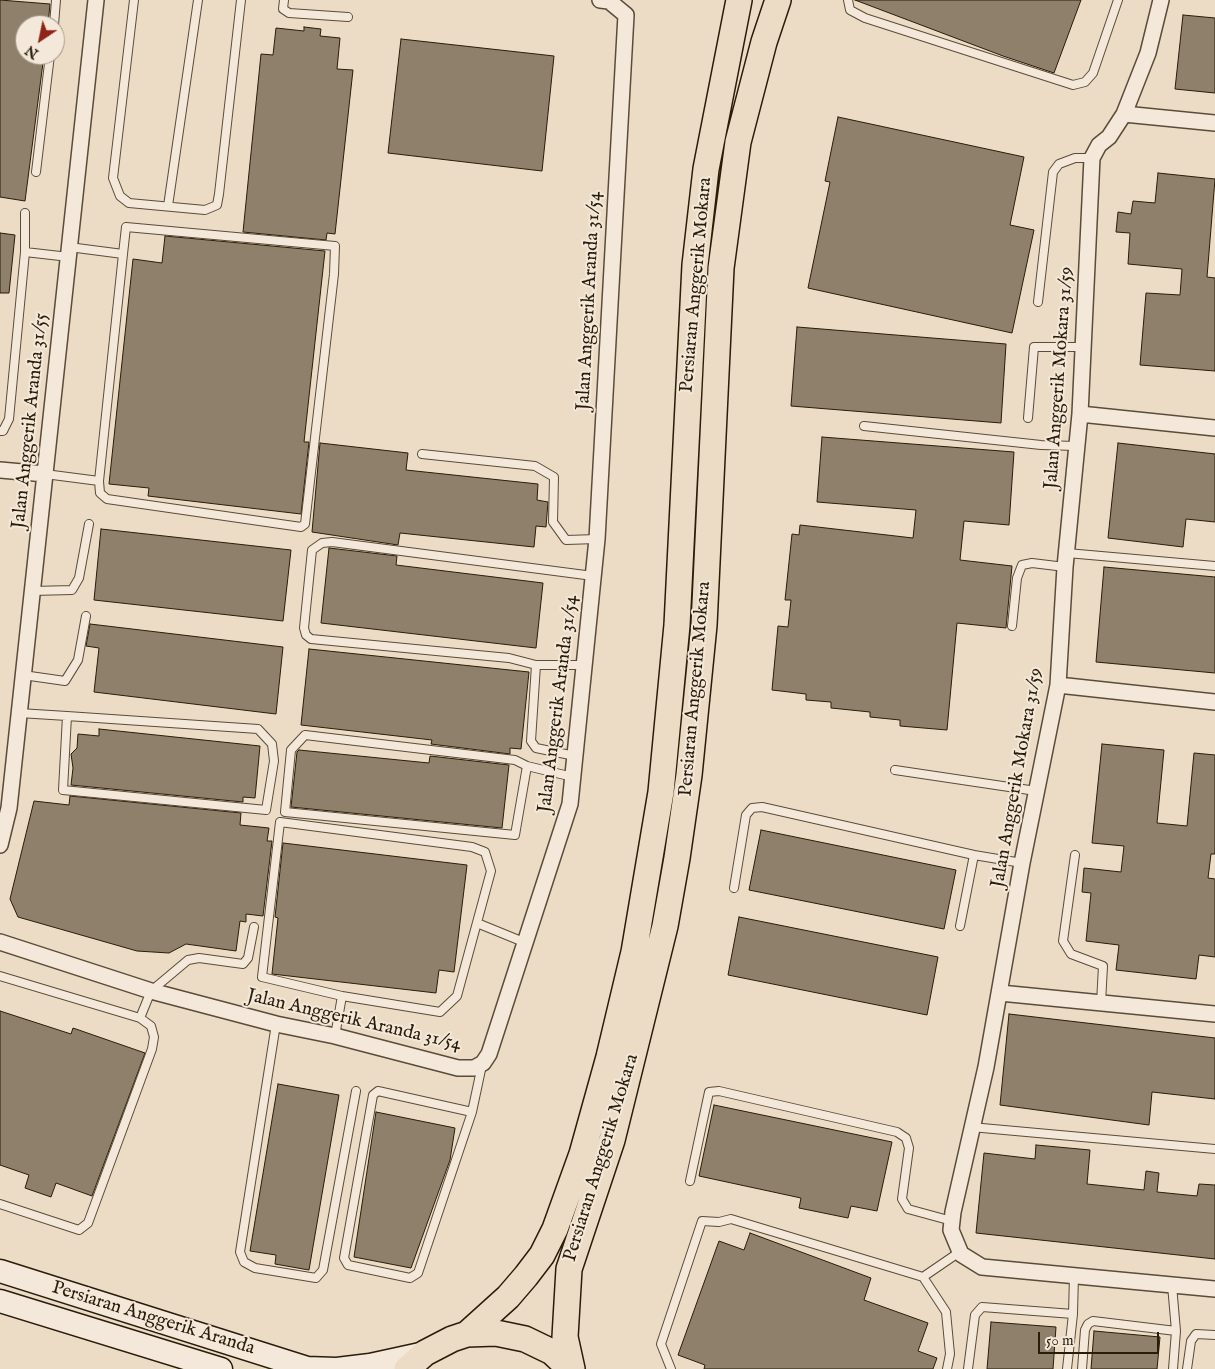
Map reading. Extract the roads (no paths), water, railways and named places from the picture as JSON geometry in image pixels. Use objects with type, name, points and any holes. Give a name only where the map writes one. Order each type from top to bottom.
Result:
[{"type":"main road","name":"Persiaran Anggerik Mokara","points":[[467,1334],[508,1297],[526,1276],[542,1255],[555,1229],[582,1154],[609,1057],[634,952],[660,792],[677,625],[695,265],[706,169],[739,0]]},
{"type":"main road","name":"Persiaran Anggerik Mokara","points":[[571,1369],[565,1337],[569,1269],[614,1131],[665,926],[677,858],[689,775],[704,625],[720,268],[738,142],[764,42],[778,0]]},
{"type":"main road","name":"Persiaran Anggerik Aranda","points":[[0,1271],[307,1368],[337,1369],[416,1361]]},
{"type":"main road","name":"Persiaran Anggerik Aranda","points":[[0,1301],[221,1369]]},
{"type":"main road","points":[[416,1361],[452,1338],[467,1334],[496,1333],[525,1339],[552,1352],[571,1369]]},
{"type":"street","name":"Jalan Anggerik Aranda 31/55","points":[[0,845],[9,808],[96,0]]},
{"type":"street","name":"Jalan Anggerik Aranda 31/54","points":[[0,942],[151,991],[276,1024],[335,1036],[458,1068],[474,1068],[483,1063],[489,1054],[563,830],[570,804],[573,777],[597,540],[626,15],[617,6],[600,0]]},
{"type":"street","points":[[1092,158],[1099,145],[1109,137],[1124,114],[1148,53],[1160,0]]},
{"type":"street","points":[[1124,114],[1215,123]]},
{"type":"street","name":"Jalan Anggerik Mokara 31/59","points":[[961,1251],[952,1230],[952,1221],[971,1127],[986,1067],[1022,863],[1058,685],[1066,560],[1080,414],[1092,158]]},
{"type":"street","points":[[1080,414],[1215,428]]},
{"type":"street","points":[[0,470],[45,474]]},
{"type":"street","points":[[1058,685],[1215,702]]},
{"type":"street","points":[[1000,993],[1215,1014]]},
{"type":"street","points":[[961,1251],[961,1254],[982,1267],[1215,1289]]},
{"type":"lane","points":[[55,15],[56,0]]},
{"type":"lane","points":[[134,0],[113,178],[120,196],[129,203],[205,210],[217,205],[241,0]]},
{"type":"lane","points":[[168,206],[198,0]]},
{"type":"lane","points":[[284,0],[284,9],[290,13],[348,17]]},
{"type":"lane","points":[[848,0],[850,10],[865,18],[1073,85],[1085,82],[1093,73],[1118,0]]},
{"type":"lane","points":[[36,172],[49,65]]},
{"type":"lane","points":[[1038,302],[1053,172],[1059,164],[1075,158],[1092,158]]},
{"type":"lane","points":[[0,431],[3,431],[9,419],[25,252],[25,213]]},
{"type":"lane","points":[[126,227],[335,246],[334,274],[305,524],[301,527],[107,499],[100,493],[99,482],[123,254],[126,227]]},
{"type":"lane","points":[[25,252],[123,254]]},
{"type":"lane","points":[[1028,418],[1034,347],[1084,347]]},
{"type":"lane","points":[[864,426],[1041,445],[1076,446]]},
{"type":"lane","points":[[422,454],[535,466],[554,477],[552,522],[566,540],[597,540]]},
{"type":"lane","points":[[45,474],[99,482]]},
{"type":"lane","points":[[32,591],[72,590],[80,578],[89,524]]},
{"type":"lane","points":[[584,665],[536,665],[509,658],[311,639],[306,635],[304,628],[312,550],[322,543],[332,542],[593,576]]},
{"type":"lane","points":[[1012,626],[1019,572],[1022,565],[1066,560],[1215,566]]},
{"type":"lane","points":[[23,675],[65,681],[78,660],[86,616]]},
{"type":"lane","points":[[536,665],[531,741],[536,748],[575,756]]},
{"type":"lane","points":[[19,713],[67,716],[258,729],[272,744],[274,761],[266,810],[63,790],[67,716]]},
{"type":"lane","points":[[527,766],[515,835],[285,812],[291,750],[304,735],[515,760],[527,766],[573,777]]},
{"type":"lane","points":[[895,770],[1036,791]]},
{"type":"lane","points":[[734,888],[746,816],[752,808],[762,807],[974,855],[1022,863]]},
{"type":"lane","points":[[280,822],[472,846],[485,852],[491,871],[457,996],[440,1012],[342,996],[262,977],[280,822]]},
{"type":"lane","points":[[960,926],[974,855]]},
{"type":"lane","points":[[1075,855],[1063,941],[1072,954],[1103,966],[1101,1003]]},
{"type":"lane","points":[[476,923],[526,943]]},
{"type":"lane","points":[[140,1018],[151,991],[188,960],[199,958],[243,964],[248,958],[254,926]]},
{"type":"lane","points":[[0,976],[140,1018],[151,1026],[154,1037],[152,1049],[88,1223],[79,1230],[0,1204]]},
{"type":"lane","points":[[335,1036],[342,996]]},
{"type":"lane","points":[[276,1024],[240,1252],[244,1262],[255,1268],[316,1278],[324,1270],[356,1091]]},
{"type":"lane","points":[[472,1112],[378,1092],[373,1095],[344,1258],[348,1265],[410,1278],[418,1273],[472,1112],[483,1063]]},
{"type":"lane","points":[[690,1181],[709,1092],[719,1091],[896,1132],[906,1138],[908,1148],[902,1199],[905,1204],[908,1208],[952,1221]]},
{"type":"lane","points":[[971,1127],[1215,1149]]},
{"type":"lane","points":[[671,1369],[661,1344],[702,1220],[719,1222],[731,1219],[924,1277],[946,1312],[950,1354],[946,1369]]},
{"type":"lane","points":[[924,1277],[961,1251]]},
{"type":"lane","points":[[1067,1369],[1073,1314],[1074,1275]]},
{"type":"lane","points":[[1172,1285],[1176,1331],[1173,1369]]},
{"type":"lane","points":[[968,1369],[975,1315],[982,1307],[1073,1314]]},
{"type":"lane","points":[[1082,1369],[1085,1330],[1088,1324],[1093,1321],[1176,1331]]},
{"type":"lane","points":[[1187,1369],[1190,1341],[1196,1334],[1215,1335]]}]
